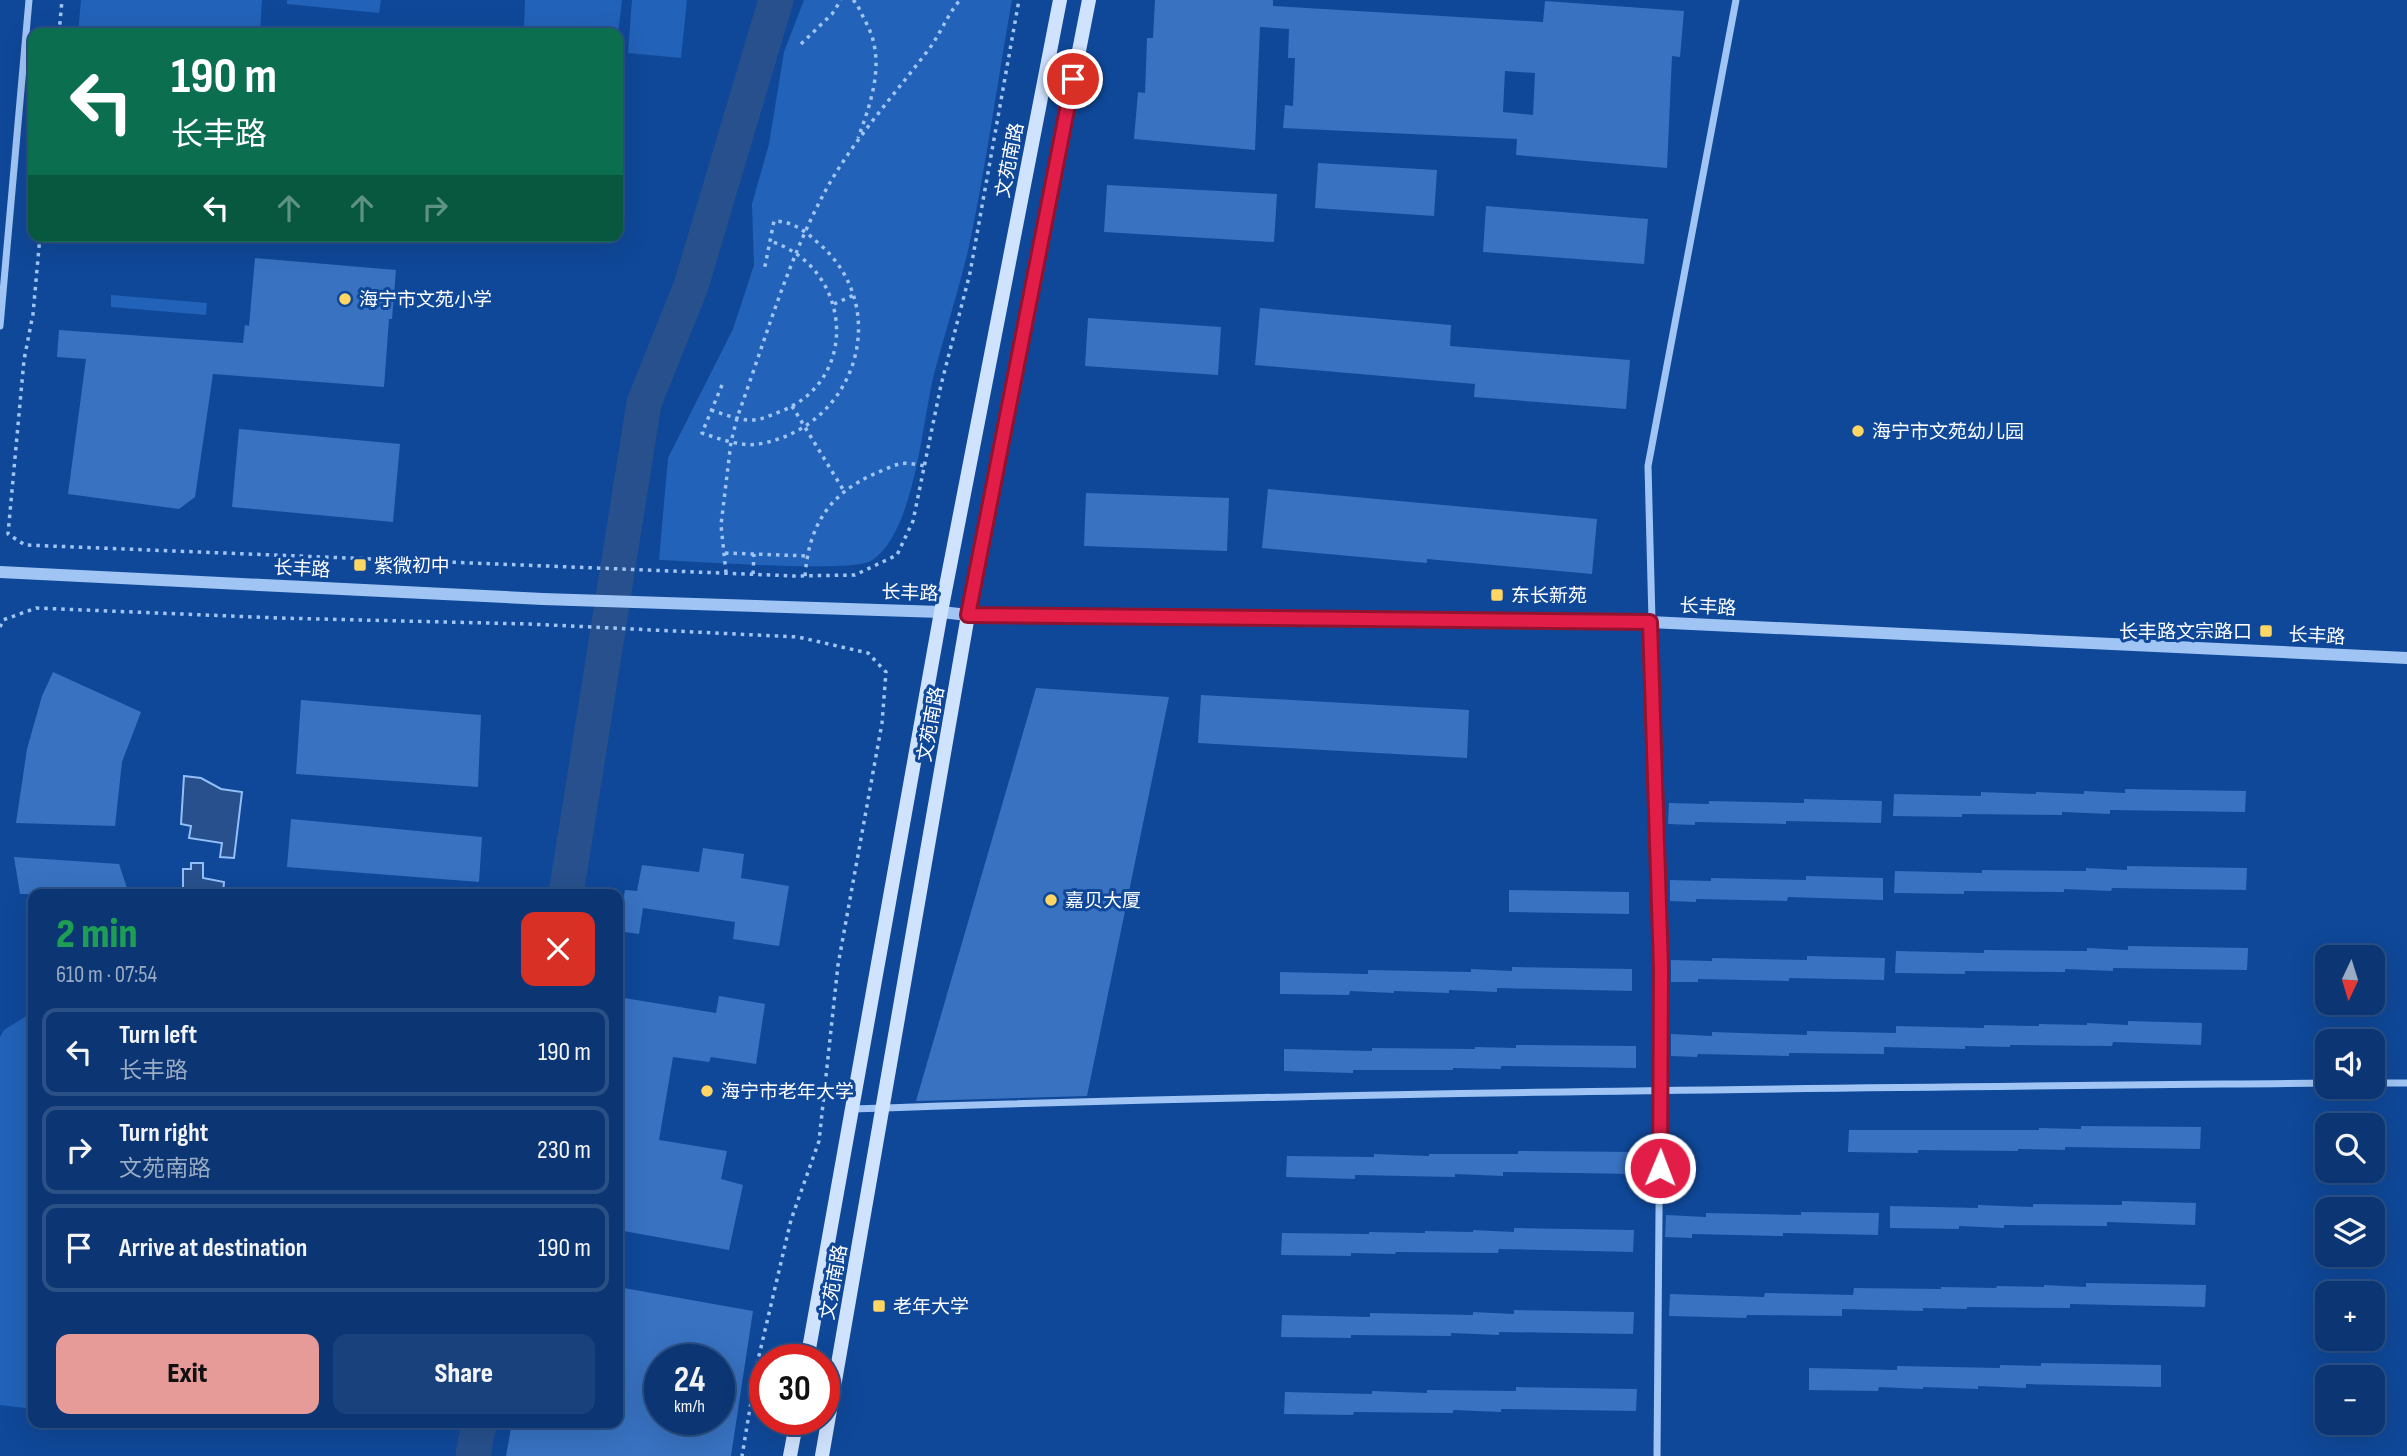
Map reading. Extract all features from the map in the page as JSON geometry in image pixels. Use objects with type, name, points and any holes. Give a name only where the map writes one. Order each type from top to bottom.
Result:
[{"type":"main road","name":"文苑南路","points":[[810,1344],[941,612],[1060,0]]},
{"type":"main road","name":"文苑南路","points":[[822,1456],[968,615],[1089,0]]},
{"type":"main road","points":[[790,1456],[794,1435]]},
{"type":"street","points":[[0,326],[29,0]]},
{"type":"street","points":[[1657,1456],[1661,969],[1648,466],[1735,0]]},
{"type":"street","name":"长丰路","points":[[0,572],[543,599],[968,615],[1650,622],[2407,658]]},
{"type":"street","points":[[852,1109],[1661,1090],[2315,1083]]},
{"type":"street","points":[[2385,1083],[2407,1083]]},
{"type":"path","points":[[59,28],[62,0]]},
{"type":"path","points":[[802,44],[832,14],[841,0]]},
{"type":"path","points":[[853,0],[873,41],[876,69],[873,93],[857,144]]},
{"type":"path","points":[[726,573],[722,525],[737,418],[797,252],[828,186],[932,46],[960,0]]},
{"type":"path","points":[[39,242],[33,314],[23,360],[8,534],[25,545],[806,576],[855,575],[897,555],[913,521],[941,385],[971,273],[1019,0]]},
{"type":"path","points":[[722,385],[702,433],[732,442],[757,445],[785,437],[803,428],[832,401],[855,359],[859,313],[840,264],[806,232],[785,221],[774,220],[764,271]]},
{"type":"path","points":[[711,410],[750,420],[765,418],[803,400],[827,370],[837,333],[834,304],[828,288],[797,252],[770,241]]},
{"type":"path","points":[[834,304],[854,295]]},
{"type":"path","points":[[792,406],[844,491]]},
{"type":"path","points":[[806,576],[807,556],[815,531],[833,500],[860,481],[901,463],[926,466]]},
{"type":"path","points":[[725,552],[807,556]]},
{"type":"path","points":[[753,574],[754,554]]},
{"type":"path","points":[[0,627],[3,620],[36,608],[798,637],[868,653],[886,673],[882,723],[838,965],[818,1141],[791,1220],[758,1360],[742,1456]]},
{"type":"shaded area","points":[[81,0],[262,0],[260,28],[78,28]]},
{"type":"shaded area","points":[[287,0],[381,0],[379,13],[287,4]]},
{"type":"shaded area","points":[[525,0],[622,0],[619,28],[524,26]]},
{"type":"shaded area","points":[[632,0],[687,0],[681,58],[628,53]]},
{"type":"shaded area","points":[[804,0],[1012,0],[974,220],[934,374],[914,475],[898,527],[886,547],[871,561],[834,566],[804,566],[659,560],[668,458],[733,329],[754,265],[752,204],[769,144],[784,52]]},
{"type":"shaded area","points":[[111,295],[207,303],[206,315],[111,307]]},
{"type":"shaded area","points":[[184,776],[201,778],[221,789],[242,792],[234,858],[220,857],[222,843],[189,838],[191,826],[181,824]]},
{"type":"shaded area","points":[[191,863],[203,863],[203,878],[224,882],[223,889],[183,889],[183,869],[191,869]]},
{"type":"shaded area","points":[[28,1015],[28,1408],[0,1405],[0,1037],[4,1030]]},
{"type":"building","points":[[1155,0],[1273,0],[1273,6],[1543,22],[1545,1],[1684,11],[1680,57],[1672,56],[1667,168],[1516,155],[1517,139],[1283,128],[1285,105],[1293,106],[1295,58],[1288,58],[1289,29],[1260,27],[1255,150],[1134,139],[1138,92],[1145,93],[1147,38],[1153,38]],"holes":[[[1505,71],[1535,73],[1533,115],[1503,112]]]},
{"type":"building","points":[[1318,163],[1437,170],[1434,216],[1315,208]]},
{"type":"building","points":[[1107,185],[1277,194],[1274,242],[1104,232]]},
{"type":"building","points":[[1486,206],[1648,219],[1644,264],[1483,252]]},
{"type":"building","points":[[255,258],[396,270],[384,387],[213,374],[195,497],[179,509],[68,494],[86,359],[57,357],[59,330],[243,343],[245,325],[249,326]]},
{"type":"building","points":[[1260,308],[1451,325],[1450,346],[1630,360],[1626,409],[1474,397],[1475,384],[1255,365]]},
{"type":"building","points":[[1088,318],[1221,327],[1218,375],[1085,366]]},
{"type":"building","points":[[239,429],[400,444],[393,522],[232,507]]},
{"type":"building","points":[[1268,489],[1597,519],[1592,574],[1262,548]]},
{"type":"building","points":[[1086,493],[1229,498],[1227,551],[1084,546]]},
{"type":"building","points":[[53,672],[141,712],[122,762],[115,826],[16,823],[27,749],[42,696]]},
{"type":"building","name":"嘉贝大厦","points":[[1036,688],[1169,697],[1087,1096],[916,1101]]},
{"type":"building","points":[[1201,695],[1469,710],[1467,758],[1198,743]]},
{"type":"building","points":[[301,700],[481,715],[478,787],[296,774]]},
{"type":"building","points":[[2125,789],[2246,791],[2245,812],[2110,810],[2110,814],[2062,812],[2062,815],[1893,816],[1894,794],[2084,794],[2084,791],[2125,793]]},
{"type":"building","points":[[1804,799],[1882,801],[1881,823],[1786,821],[1786,824],[1668,824],[1669,803],[1804,803]]},
{"type":"building","points":[[291,819],[482,837],[479,882],[287,867]]},
{"type":"building","points":[[703,848],[744,854],[741,878],[789,886],[779,946],[733,939],[735,922],[643,908],[639,934],[623,932],[625,890],[637,891],[642,865],[699,872]]},
{"type":"building","points":[[14,857],[119,864],[127,889],[28,889],[28,894],[20,894]]},
{"type":"building","points":[[2127,866],[2247,868],[2246,890],[2112,888],[2111,891],[2064,889],[2064,892],[1894,893],[1895,871],[2086,871],[2086,868],[2127,870]]},
{"type":"building","points":[[1806,876],[1883,878],[1883,900],[1788,897],[1787,901],[1670,901],[1670,880],[1806,880]]},
{"type":"building","points":[[1509,890],[1629,892],[1629,914],[1509,912]]},
{"type":"building","points":[[2128,946],[2248,948],[2247,970],[2113,968],[2113,971],[2065,969],[2065,972],[1895,973],[1896,951],[2087,951],[2087,948],[2128,950]]},
{"type":"building","points":[[1807,956],[1885,958],[1884,980],[1789,978],[1789,981],[1698,979],[1698,982],[1671,982],[1671,960],[1807,960]]},
{"type":"building","points":[[1512,967],[1632,969],[1632,991],[1497,988],[1497,992],[1449,990],[1449,993],[1350,991],[1349,995],[1280,994],[1280,972],[1471,972],[1471,969],[1512,971]]},
{"type":"building","points":[[719,996],[765,1004],[756,1064],[711,1057],[709,1062],[673,1057],[659,1140],[727,1151],[721,1179],[743,1185],[729,1250],[623,1231],[623,998],[716,1013]]},
{"type":"building","points":[[2128,1021],[2202,1023],[2201,1045],[2113,1042],[2112,1046],[2010,1045],[1965,1046],[1965,1049],[1884,1047],[1884,1054],[1671,1056],[1671,1034],[1712,1036],[1712,1032],[1807,1035],[1807,1031],[1896,1033],[1896,1026],[1984,1028],[1984,1025],[2128,1025]]},
{"type":"building","points":[[1516,1045],[1636,1046],[1636,1068],[1501,1066],[1501,1069],[1353,1070],[1353,1073],[1284,1071],[1284,1049],[1372,1051],[1372,1048],[1516,1048]]},
{"type":"building","points":[[2081,1126],[2201,1127],[2200,1149],[2065,1147],[2065,1150],[1848,1152],[1849,1130],[2039,1130],[2081,1129]]},
{"type":"building","points":[[1518,1151],[1639,1152],[1638,1174],[1503,1172],[1503,1176],[1355,1175],[1355,1179],[1286,1177],[1287,1156],[1429,1156],[1518,1154]]},
{"type":"building","points":[[2122,1201],[2196,1203],[2195,1225],[2107,1222],[2107,1226],[1890,1228],[1890,1206],[2033,1207],[2033,1204],[2122,1205]]},
{"type":"building","points":[[1801,1212],[1879,1213],[1878,1235],[1783,1233],[1783,1236],[1692,1234],[1692,1238],[1665,1237],[1666,1215],[1801,1215]]},
{"type":"building","points":[[1514,1228],[1634,1230],[1633,1252],[1499,1249],[1498,1253],[1281,1255],[1282,1233],[1369,1234],[1473,1230],[1514,1232]]},
{"type":"building","points":[[2086,1283],[2206,1285],[2205,1307],[2070,1304],[2070,1308],[1967,1307],[1923,1308],[1923,1311],[1842,1309],[1842,1316],[1669,1316],[1670,1294],[1764,1297],[1765,1293],[1853,1295],[1854,1288],[1941,1289],[2044,1285],[2086,1287]]},
{"type":"building","points":[[623,1288],[753,1311],[735,1430],[735,1344],[644,1344],[644,1435],[734,1435],[731,1456],[506,1456],[511,1428],[623,1428]]},
{"type":"building","points":[[1514,1310],[1634,1312],[1633,1334],[1499,1332],[1499,1335],[1451,1333],[1451,1336],[1281,1337],[1282,1315],[1473,1315],[1473,1312],[1514,1314]]},
{"type":"building","points":[[2041,1363],[2161,1365],[2161,1387],[2026,1384],[2026,1388],[1978,1386],[1978,1389],[1879,1387],[1878,1391],[1809,1390],[1809,1368],[2000,1368],[2000,1365],[2041,1366]]},
{"type":"building","points":[[1516,1387],[1637,1389],[1636,1411],[1501,1409],[1501,1412],[1453,1410],[1453,1413],[1284,1414],[1285,1392],[1427,1393],[1427,1390],[1516,1391]]},
{"type":"waterway","points":[[567,889],[644,403],[691,286],[776,0]]},
{"type":"waterway","points":[[473,1456],[478,1428]]},
{"type":"place","name":"海宁市文苑小学","points":[[345,299]]},
{"type":"place","name":"海宁市文苑幼儿园","points":[[1858,431]]},
{"type":"place","name":"紫微初中","points":[[360,565]]},
{"type":"place","name":"东长新苑","points":[[1497,595]]},
{"type":"place","name":"长丰路文宗路口","points":[[2266,631]]},
{"type":"place","name":"嘉贝大厦","points":[[1051,900]]},
{"type":"place","name":"海宁市老年大学","points":[[707,1091]]},
{"type":"place","name":"老年大学","points":[[879,1306]]},
{"type":"route","points":[[1073,79],[968,615],[1650,622],[1661,969],[1660,1168]]}]
